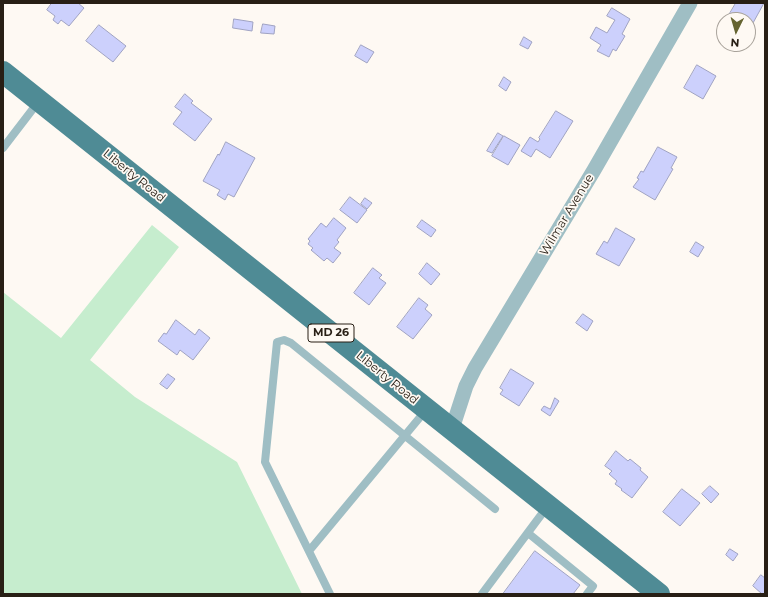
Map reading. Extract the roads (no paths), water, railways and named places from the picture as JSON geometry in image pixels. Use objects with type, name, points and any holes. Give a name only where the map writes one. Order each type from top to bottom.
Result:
[{"type":"main road","name":"Liberty Road","points":[[3,72],[659,594]]},
{"type":"street","name":"Wilmar Avenue","points":[[452,430],[466,386],[475,368],[594,170],[690,3]]},
{"type":"lane","points":[[3,148],[40,101]]},
{"type":"lane","points":[[330,594],[265,462],[276,342],[284,340],[291,343],[495,509]]},
{"type":"lane","points":[[309,551],[427,409]]},
{"type":"lane","points":[[482,594],[548,506]]},
{"type":"lane","points":[[528,533],[593,586],[587,594]]}]
